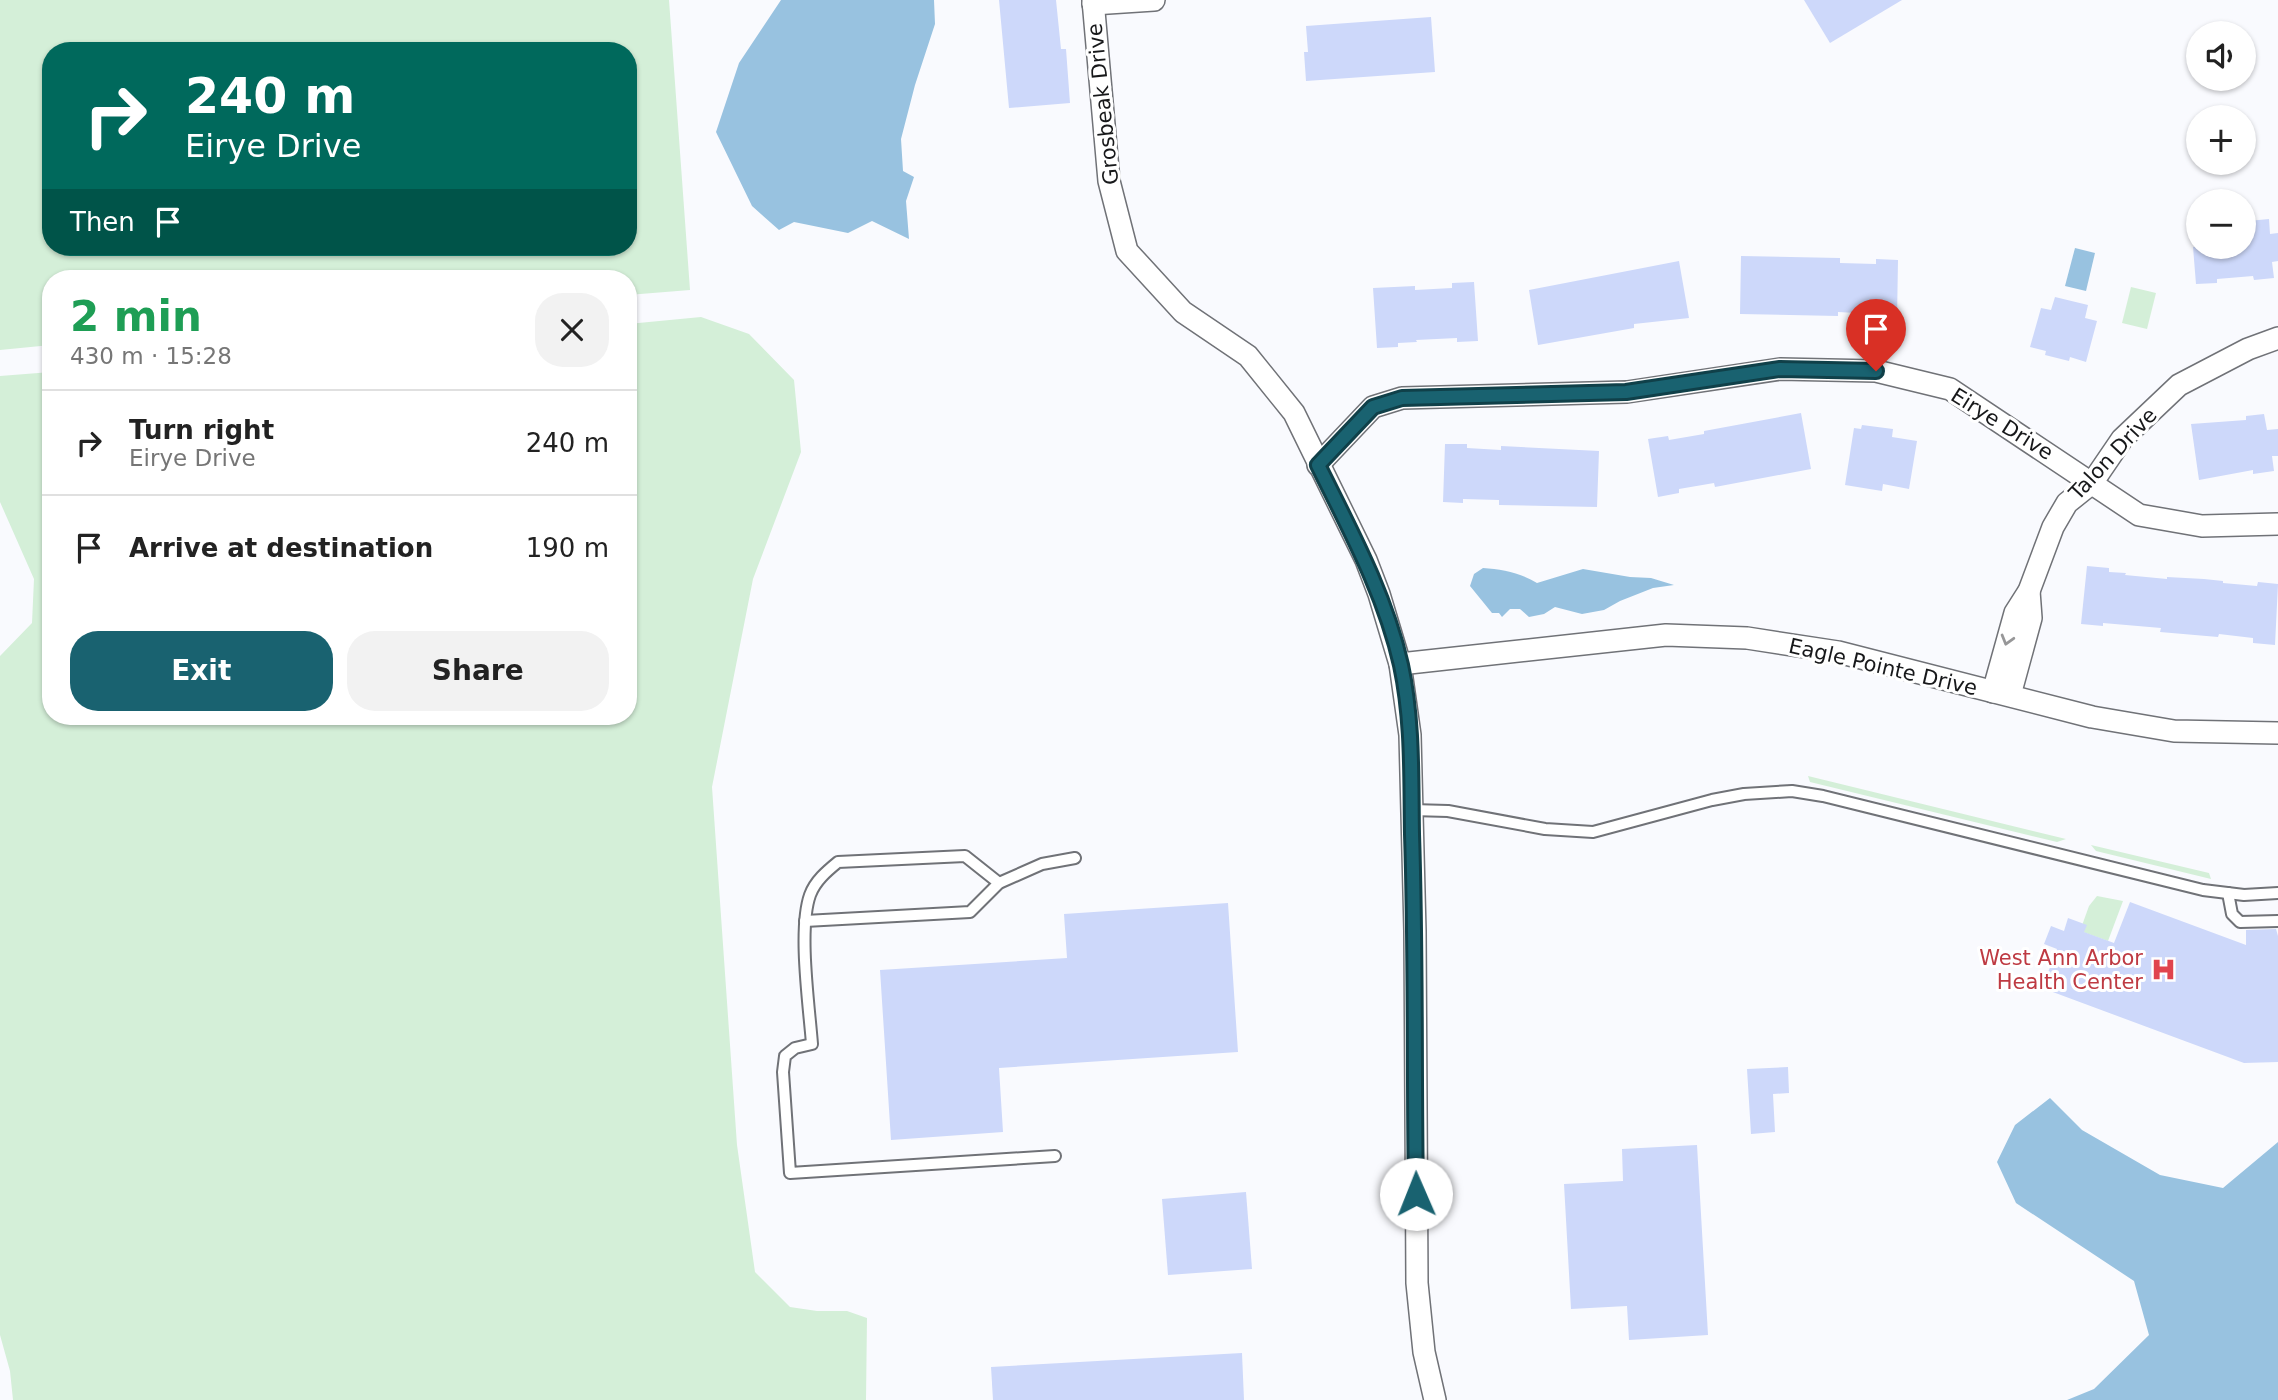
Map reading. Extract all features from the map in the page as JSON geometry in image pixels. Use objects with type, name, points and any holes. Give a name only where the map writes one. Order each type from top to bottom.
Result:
[{"type":"street","points":[[1093,2],[1154,0]]},
{"type":"street","name":"Grosbeak Drive","points":[[1093,2],[1109,181],[1128,251],[1183,312],[1248,356],[1294,412],[1366,560],[1400,664],[1410,735],[1417,1283],[1424,1352],[1435,1400]]},
{"type":"street","name":"Talon Drive","points":[[2002,693],[2031,618],[2029,592],[2053,527],[2067,503],[2092,483],[2122,439],[2179,385],[2248,349],[2278,338]]},
{"type":"street","name":"Eirye Drive","points":[[1318,465],[1373,407],[1402,398],[1626,392],[1780,369],[1876,371],[1950,389],[2138,515],[2202,526],[2278,524]]},
{"type":"street","name":"Eagle Pointe Drive","points":[[1400,664],[1666,635],[1747,638],[1838,652],[2092,717],[2174,732],[2278,733]]},
{"type":"lane","points":[[1412,810],[1448,811],[1545,829],[1592,832],[1712,800],[1767,791],[1792,791],[1836,799],[2203,890],[2278,893]]},
{"type":"lane","points":[[999,883],[965,856],[838,862],[823,874],[810,893],[805,921],[811,1044],[795,1048],[785,1056],[783,1072],[790,1173],[1055,1156]]},
{"type":"lane","points":[[805,921],[970,912],[999,883],[1042,864],[1075,858]]},
{"type":"lane","points":[[2228,893],[2232,914],[2239,922],[2278,921]]},
{"type":"green space","points":[[0,0],[669,0],[690,290],[637,294],[637,270],[42,270],[42,346],[0,350]]},
{"type":"green space","points":[[2131,287],[2156,293],[2147,329],[2122,323]]},
{"type":"green space","points":[[701,317],[749,334],[794,380],[801,452],[753,579],[712,787],[737,1145],[755,1272],[790,1307],[817,1311],[847,1311],[867,1318],[866,1400],[13,1400],[10,1371],[0,1335],[0,656],[32,623],[34,579],[0,502],[0,376],[42,373],[42,725],[637,725],[637,323]]},
{"type":"green space","points":[[1808,776],[2066,839],[2057,842],[1810,782]]},
{"type":"green space","points":[[2091,845],[2209,873],[2211,879],[2096,851]]},
{"type":"green space","points":[[2097,896],[2123,901],[2108,941],[2080,931],[2089,906]]},
{"type":"water","points":[[781,0],[934,0],[935,24],[901,139],[903,171],[914,177],[906,201],[909,239],[872,221],[848,233],[794,222],[779,230],[752,206],[716,132],[739,63]]},
{"type":"water","points":[[2075,248],[2095,253],[2086,291],[2065,286]]},
{"type":"water","points":[[1483,568],[1511,572],[1537,583],[1583,569],[1651,578],[1674,585],[1653,588],[1604,610],[1582,614],[1555,607],[1544,614],[1529,617],[1520,609],[1510,609],[1502,617],[1499,613],[1492,613],[1470,586],[1474,574]]},
{"type":"water","points":[[2050,1098],[2082,1130],[2160,1175],[2223,1188],[2278,1142],[2278,1400],[2067,1400],[2094,1389],[2149,1335],[2134,1281],[2016,1203],[1997,1162],[2015,1125]]},
{"type":"building","points":[[999,0],[1056,0],[1061,49],[1066,49],[1070,103],[1009,108]]},
{"type":"building","points":[[1804,0],[1902,0],[1830,43]]},
{"type":"building","points":[[1431,17],[1435,72],[1306,81],[1306,26]]},
{"type":"building","points":[[2269,219],[2270,234],[2278,233],[2278,261],[2272,262],[2274,278],[2254,280],[2253,276],[2196,284],[2194,259],[2256,259],[2256,220]]},
{"type":"building","points":[[1741,256],[1840,258],[1840,263],[1876,264],[1876,259],[1898,260],[1897,319],[1874,319],[1874,314],[1838,312],[1838,316],[1740,314]]},
{"type":"building","points":[[1679,261],[1689,318],[1634,324],[1634,328],[1538,345],[1529,290]]},
{"type":"building","points":[[1474,282],[1478,341],[1457,342],[1457,338],[1416,340],[1417,342],[1398,343],[1398,347],[1377,348],[1373,288],[1452,288],[1452,283]]},
{"type":"building","points":[[2055,297],[2088,305],[2085,318],[2097,321],[2086,362],[2070,357],[2069,361],[2045,355],[2046,351],[2030,347],[2041,308],[2051,310]]},
{"type":"building","points":[[1801,413],[1811,469],[1715,487],[1714,483],[1679,489],[1679,493],[1658,497],[1648,439],[1668,436],[1669,440]]},
{"type":"building","points":[[2264,414],[2267,430],[2278,429],[2278,456],[2272,456],[2274,471],[2253,474],[2253,470],[2199,480],[2191,424],[2246,420],[2246,416]]},
{"type":"building","points":[[1862,425],[1893,429],[1892,437],[1917,441],[1909,489],[1883,484],[1882,491],[1845,485],[1854,428],[1861,429]]},
{"type":"building","points":[[1445,444],[1467,444],[1467,448],[1501,450],[1501,446],[1599,451],[1597,507],[1499,505],[1499,500],[1463,499],[1463,503],[1443,502]]},
{"type":"building","points":[[2087,566],[2109,568],[2109,572],[2126,573],[2125,575],[2167,579],[2204,579],[2257,586],[2258,582],[2278,584],[2275,645],[2253,643],[2253,638],[2219,634],[2218,637],[2160,632],[2161,628],[2081,624]]},
{"type":"building","name":"West Ann Arbor Health Center","points":[[2130,902],[2246,945],[2246,930],[2276,929],[2278,1062],[2244,1063],[2042,988],[2057,949],[2044,944],[2051,926],[2064,931],[2068,918],[2087,925],[2084,932],[2114,943]]},
{"type":"building","points":[[1228,903],[1238,1052],[999,1068],[1003,1132],[891,1140],[880,970],[1067,958],[1064,914]]},
{"type":"building","points":[[1788,1067],[1789,1093],[1773,1094],[1775,1132],[1751,1134],[1747,1069]]},
{"type":"building","points":[[1697,1145],[1708,1335],[1629,1340],[1627,1306],[1571,1309],[1564,1184],[1623,1181],[1622,1149]]},
{"type":"building","points":[[1246,1192],[1252,1269],[1168,1275],[1162,1199]]},
{"type":"building","points":[[1242,1353],[1244,1400],[993,1400],[991,1367]]},
{"type":"place","name":"West Ann Arbor Health Center","points":[[2163,970]]},
{"type":"route","points":[[1416,1194],[1415,931],[1408,709],[1400,664],[1379,594],[1366,560],[1318,465],[1373,407],[1402,398],[1626,392],[1780,369],[1876,371]]}]
